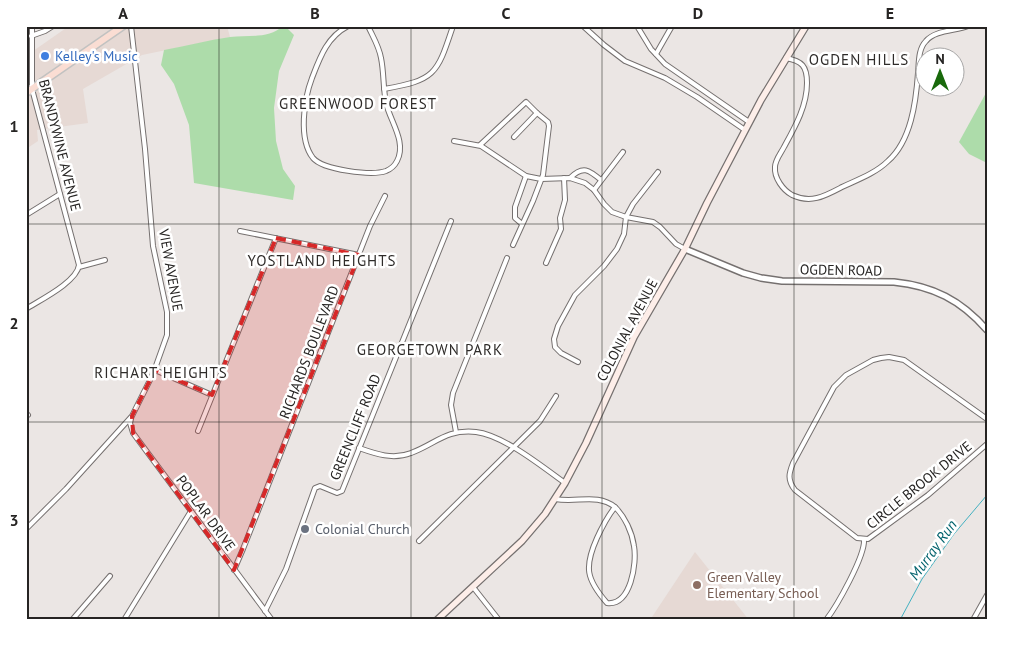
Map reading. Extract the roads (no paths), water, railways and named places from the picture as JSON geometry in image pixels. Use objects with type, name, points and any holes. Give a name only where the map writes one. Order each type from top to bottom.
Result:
[{"type":"main road","points":[[29,91],[124,26]]},
{"type":"main road","name":"COLONIAL AVENUE","points":[[436,620],[522,541],[565,483],[586,443],[634,337],[685,249],[749,122],[806,26]]},
{"type":"street","name":"BRANDYWINE AVENUE","points":[[32,26],[29,91],[60,194],[79,261],[79,267]]},
{"type":"street","points":[[31,36],[53,26]]},
{"type":"street","name":"VIEW AVENUE","points":[[26,528],[60,495],[132,416],[155,370],[167,335],[168,319],[154,246],[131,26]]},
{"type":"street","points":[[348,26],[335,34],[327,45],[308,92],[304,111],[305,137],[312,157],[320,164],[340,169],[378,172],[385,171],[393,166],[398,157],[400,145],[388,111],[381,57],[368,26]]},
{"type":"street","points":[[384,89],[410,84],[431,74],[441,60],[453,26]]},
{"type":"street","points":[[584,26],[624,61],[666,78],[745,130]]},
{"type":"street","points":[[637,26],[665,64],[749,122]]},
{"type":"street","points":[[656,54],[672,26]]},
{"type":"street","points":[[786,58],[799,61],[803,66],[807,76],[807,89],[803,108],[775,164],[776,176],[780,184],[789,193],[797,197],[817,199],[878,168],[894,155],[906,134],[914,102],[920,52],[923,44],[927,39],[938,34],[968,26]]},
{"type":"street","points":[[480,145],[526,102],[548,122],[541,179],[534,201],[512,245]]},
{"type":"street","points":[[514,137],[538,113]]},
{"type":"street","points":[[454,141],[480,145],[526,176],[541,179],[570,178],[585,183],[594,190],[607,208],[618,215],[653,222],[676,244],[685,249]]},
{"type":"street","points":[[594,190],[623,152]]},
{"type":"street","points":[[570,178],[579,170],[585,170],[592,171],[601,180]]},
{"type":"street","points":[[578,362],[556,349],[554,339],[564,314],[575,295],[604,266],[617,249],[624,234],[626,217],[633,204],[658,172]]},
{"type":"street","points":[[522,224],[515,218],[515,207],[526,176]]},
{"type":"street","points":[[546,263],[560,232],[560,218],[565,200],[564,178]]},
{"type":"street","points":[[26,215],[60,194]]},
{"type":"street","name":"RICHARDS BOULEVARD","points":[[234,570],[359,256],[385,196]]},
{"type":"street","name":"GREENCLIFF ROAD","points":[[265,611],[286,570],[315,488],[320,486],[340,493],[450,221]]},
{"type":"street","points":[[240,231],[359,256]]},
{"type":"street","points":[[198,431],[276,238]]},
{"type":"street","name":"OGDEN ROAD","points":[[685,249],[743,273],[761,278],[782,281],[894,282],[920,286],[942,294],[956,302],[973,315],[987,330]]},
{"type":"street","points":[[456,432],[451,405],[453,393],[507,258]]},
{"type":"street","points":[[26,309],[73,278],[79,267],[105,260]]},
{"type":"street","name":"CIRCLE BROOK DRIVE","points":[[987,419],[904,360],[889,357],[873,360],[846,375],[840,381],[793,463],[789,479],[795,490],[857,538],[864,540],[872,538],[928,495],[987,444]]},
{"type":"street","points":[[155,370],[212,396]]},
{"type":"street","points":[[419,541],[540,421],[556,396]]},
{"type":"street","name":"POPLAR DRIVE","points":[[132,416],[130,423],[133,433],[272,620]]},
{"type":"street","points":[[359,448],[384,456],[404,455],[412,453],[440,437],[456,432],[482,433],[492,436],[513,448],[565,483]]},
{"type":"street","points":[[555,499],[574,501],[601,499],[616,507],[630,529],[635,561],[628,588],[620,599],[612,604],[607,603],[598,593],[590,579],[588,560],[602,529],[616,507]]},
{"type":"street","points":[[124,620],[192,511]]},
{"type":"street","name":"CIRCLE BROOK DRIVE","points":[[826,620],[836,606],[862,553],[864,540]]},
{"type":"street","points":[[72,620],[110,576]]},
{"type":"street","points":[[473,587],[499,620]]},
{"type":"street","points":[[973,620],[987,596]]},
{"type":"waterway","name":"Murray Run","points":[[900,620],[922,579],[954,534],[987,495]]},
{"type":"place","name":"Kelley's Music","points":[[45,56]]},
{"type":"place","name":"Colonial Church","points":[[305,529]]},
{"type":"place","name":"Green Valley Elementary School","points":[[697,585]]},
{"type":"district","name":"OGDEN HILLS","points":[[859,60]]},
{"type":"district","name":"GREENWOOD FOREST","points":[[358,104]]},
{"type":"district","name":"YOSTLAND HEIGHTS","points":[[322,261]]},
{"type":"district","name":"GEORGETOWN PARK","points":[[430,350]]},
{"type":"district","name":"RICHART HEIGHTS","points":[[161,373]]}]
